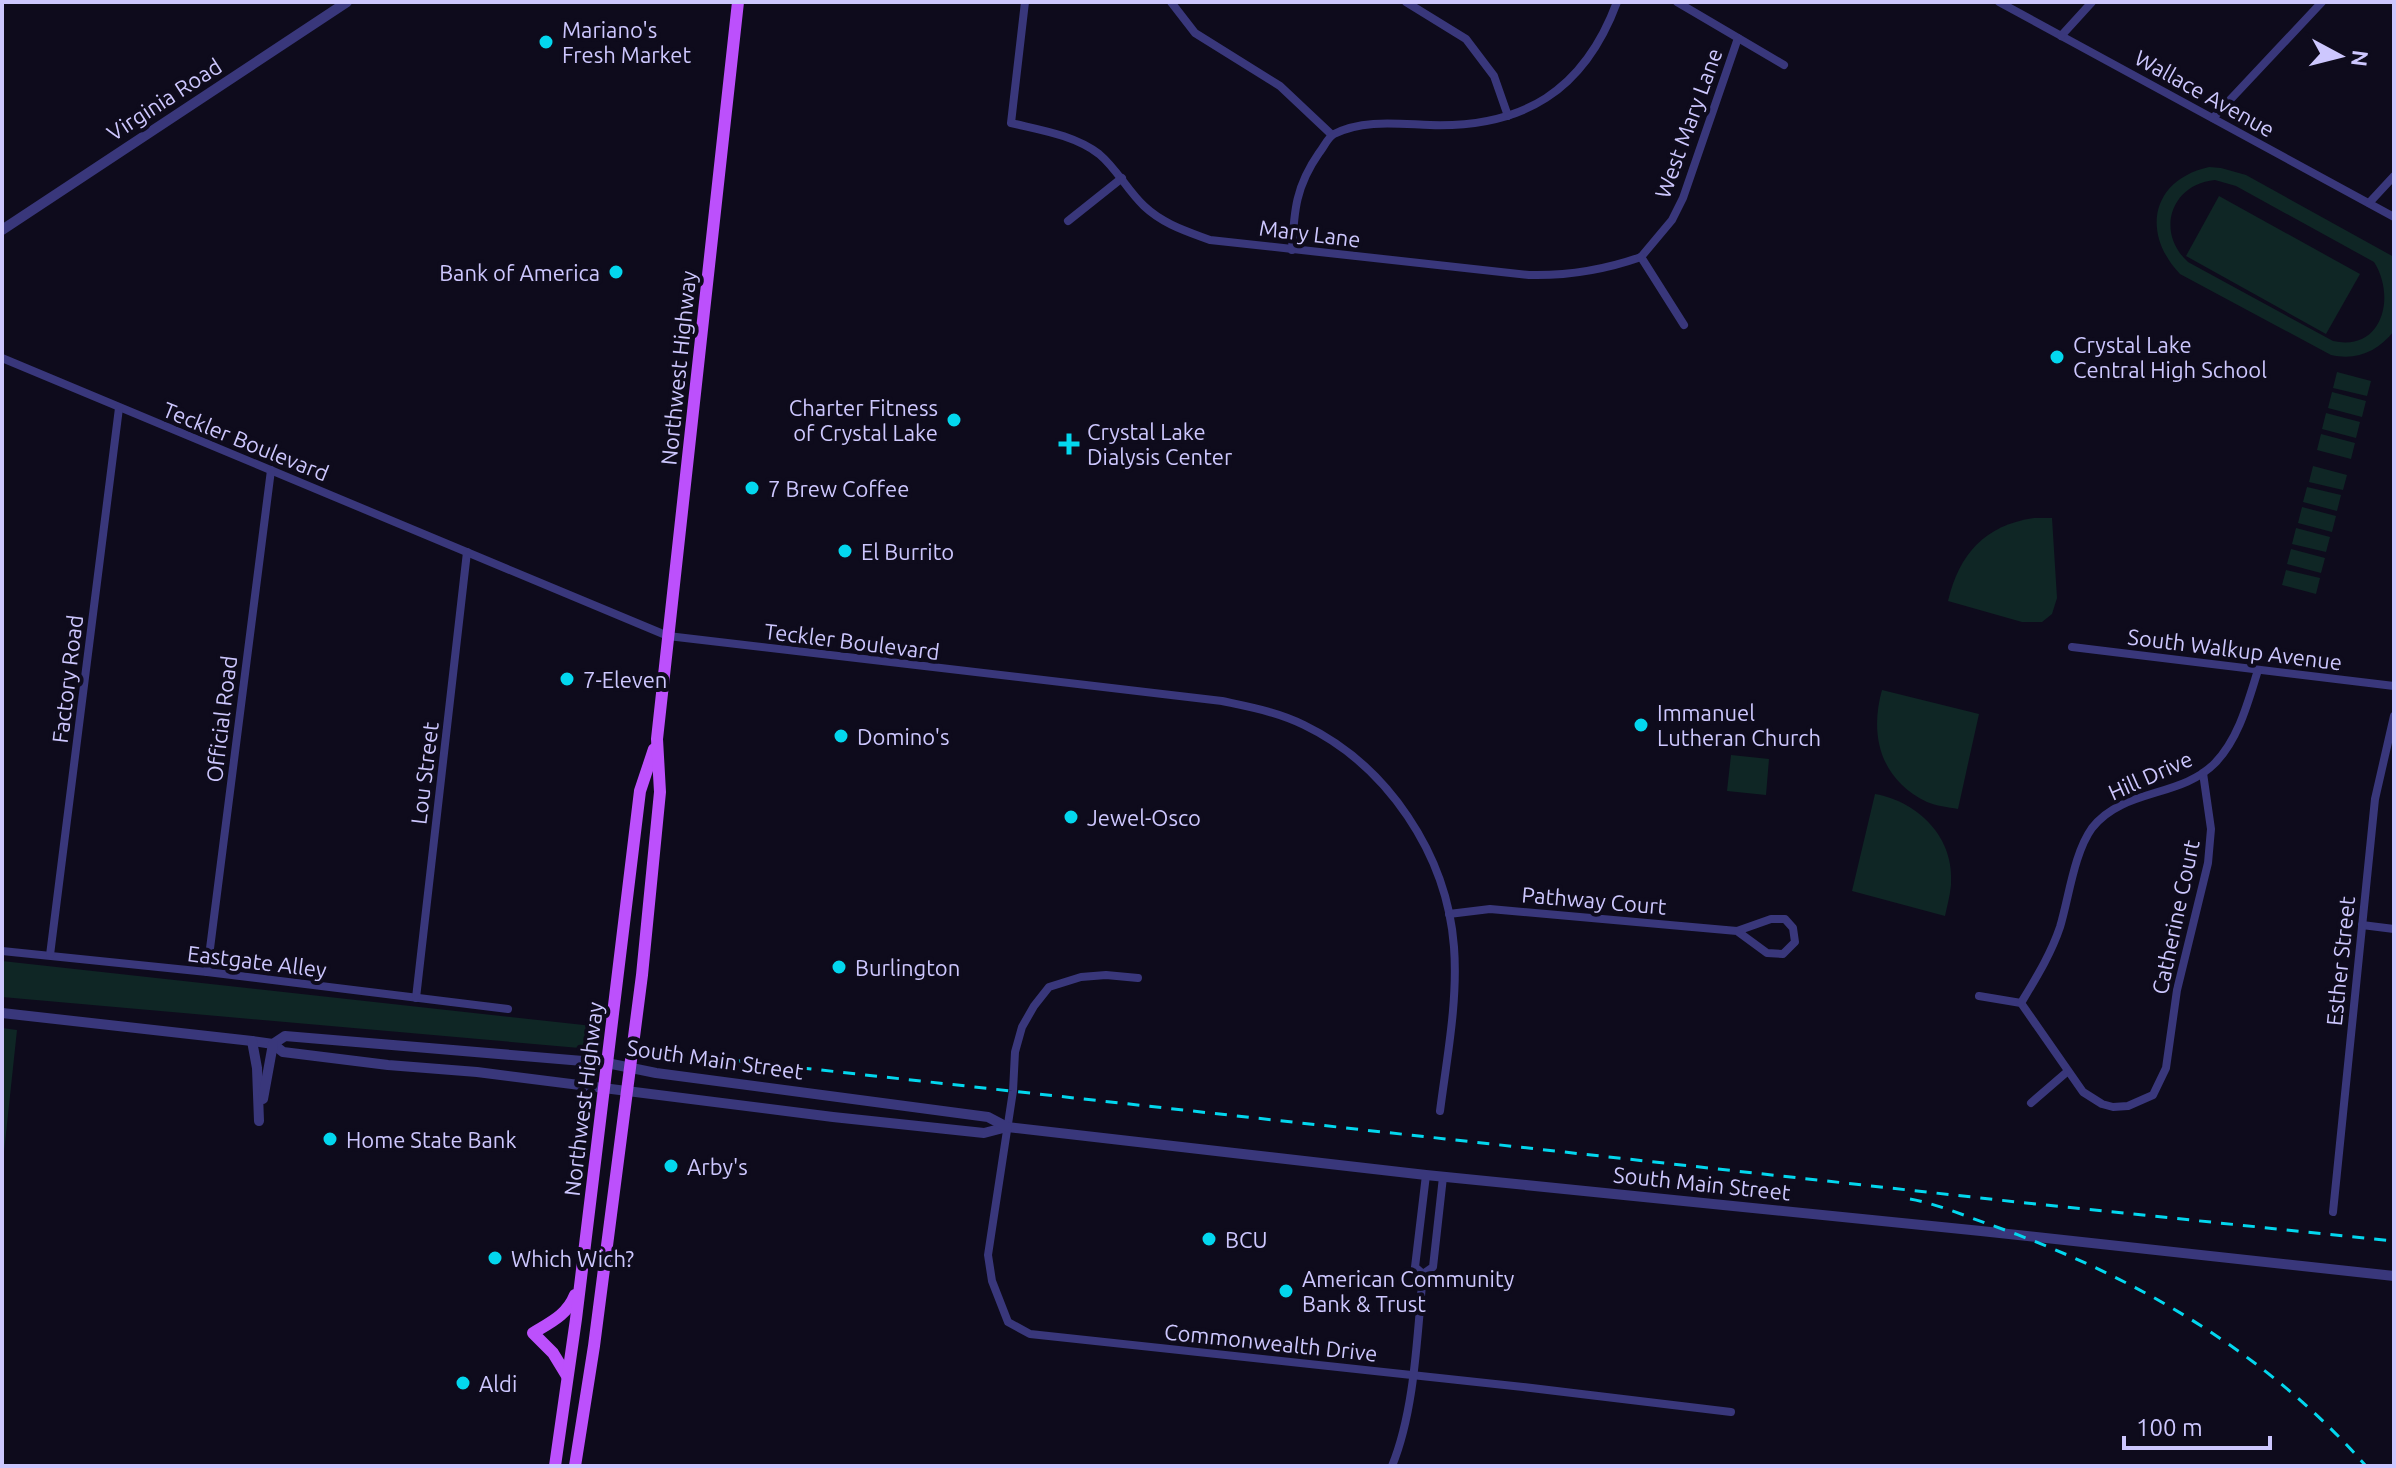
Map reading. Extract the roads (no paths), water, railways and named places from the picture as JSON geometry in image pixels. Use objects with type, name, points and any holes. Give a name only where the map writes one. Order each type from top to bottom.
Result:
[{"type":"main road","name":"Northwest Highway","points":[[575,1466],[594,1346],[642,975],[660,792],[657,739],[738,2]]},
{"type":"main road","name":"Northwest Highway","points":[[555,1466],[640,791],[657,739]]},
{"type":"main road","points":[[567,1376],[553,1353],[533,1333],[560,1317],[570,1307],[580,1284]]},
{"type":"street","name":"Virginia Road","points":[[2,230],[347,2]]},
{"type":"street","name":"Mary Lane","points":[[1025,2],[1011,123],[1079,141],[1098,154],[1143,205],[1168,224],[1210,240],[1529,275],[1562,276],[1641,257]]},
{"type":"street","points":[[1171,2],[1195,33],[1280,86],[1332,135]]},
{"type":"street","points":[[1406,2],[1466,39],[1494,76],[1508,116]]},
{"type":"street","points":[[1292,250],[1294,216],[1306,171],[1332,135],[1375,122],[1458,126],[1483,123],[1528,109],[1569,80],[1593,52],[1617,2]]},
{"type":"street","points":[[1677,2],[1784,65]]},
{"type":"street","name":"Wallace Avenue","points":[[1999,2],[2394,217]]},
{"type":"street","points":[[2061,36],[2092,2]]},
{"type":"street","points":[[2213,118],[2322,2]]},
{"type":"street","name":"West Mary Lane","points":[[1641,257],[1672,220],[1683,198],[1738,38]]},
{"type":"street","points":[[2369,203],[2394,176]]},
{"type":"street","points":[[1068,221],[1122,178]]},
{"type":"street","points":[[1641,257],[1684,325]]},
{"type":"street","name":"Teckler Boulevard","points":[[2,358],[668,636],[1222,701],[1266,710],[1303,724],[1339,745],[1370,770],[1417,829],[1434,865],[1449,914],[1454,947],[1452,1009],[1440,1111]]},
{"type":"street","name":"Factory Road","points":[[50,955],[119,408]]},
{"type":"street","name":"Official Road","points":[[207,972],[271,470]]},
{"type":"street","name":"Lou Street","points":[[416,998],[467,552]]},
{"type":"street","name":"South Walkup Avenue","points":[[2072,647],[2394,686]]},
{"type":"street","name":"Hill Drive","points":[[2021,1003],[2048,956],[2060,927],[2082,849],[2091,830],[2112,808],[2177,785],[2214,765],[2236,734],[2258,670]]},
{"type":"street","name":"Esther Street","points":[[2333,1212],[2375,799],[2394,716]]},
{"type":"street","name":"Catherine Court","points":[[2068,1071],[2083,1092],[2113,1107],[2128,1106],[2153,1095],[2166,1068],[2177,990],[2208,863],[2211,829],[2203,773]]},
{"type":"street","name":"Pathway Court","points":[[1449,914],[1490,909],[1737,931],[1771,919],[1785,919],[1793,928],[1795,942],[1783,954],[1767,953],[1737,931]]},
{"type":"street","points":[[2362,925],[2394,929]]},
{"type":"street","name":"Eastgate Alley","points":[[2,951],[207,972],[508,1009]]},
{"type":"street","points":[[1007,1127],[1015,1052],[1022,1027],[1049,987],[1081,977],[1106,975],[1138,978]]},
{"type":"street","points":[[1979,996],[2021,1003],[2068,1071],[2031,1103]]},
{"type":"street","name":"South Main Street","points":[[2,1013],[252,1041],[273,1044],[283,1052],[298,1054],[477,1072],[833,1117],[984,1133],[1007,1127],[1443,1177],[2394,1276]]},
{"type":"street","name":"South Main Street","points":[[273,1044],[285,1036],[607,1063],[656,1073],[988,1117],[1007,1127]]},
{"type":"street","points":[[252,1041],[257,1068],[259,1121],[273,1044]]},
{"type":"street","name":"Commonwealth Drive","points":[[1007,1127],[988,1268],[1008,1322],[1030,1334],[1731,1412]]},
{"type":"street","points":[[1423,1274],[1415,1267],[1426,1175]]},
{"type":"street","points":[[1392,1466],[1399,1449],[1413,1376],[1423,1274],[1433,1267],[1443,1177]]},
{"type":"railway","points":[[712,1058],[2394,1241]]},
{"type":"railway","points":[[1910,1199],[1951,1210],[2044,1245],[2146,1293],[2241,1353],[2285,1387],[2366,1466]]},
{"type":"place","name":"Mariano's Fresh Market","points":[[546,42]]},
{"type":"place","name":"Bank of America","points":[[616,272]]},
{"type":"place","name":"Crystal Lake Central High School","points":[[2057,357]]},
{"type":"place","name":"Charter Fitness of Crystal Lake","points":[[954,420]]},
{"type":"place","name":"Crystal Lake Dialysis Center","points":[[1069,444]]},
{"type":"place","name":"7 Brew Coffee","points":[[752,488]]},
{"type":"place","name":"El Burrito","points":[[845,551]]},
{"type":"place","name":"7-Eleven","points":[[567,679]]},
{"type":"place","name":"Immanuel Lutheran Church","points":[[1641,725]]},
{"type":"place","name":"Domino's","points":[[841,736]]},
{"type":"place","name":"Jewel-Osco","points":[[1071,817]]},
{"type":"place","name":"Burlington","points":[[839,967]]},
{"type":"place","name":"Home State Bank","points":[[330,1139]]},
{"type":"place","name":"Arby's","points":[[671,1166]]},
{"type":"place","name":"BCU","points":[[1209,1239]]},
{"type":"place","name":"Which Wich?","points":[[495,1258]]},
{"type":"place","name":"American Community Bank & Trust","points":[[1286,1291]]},
{"type":"place","name":"Aldi","points":[[463,1383]]}]
